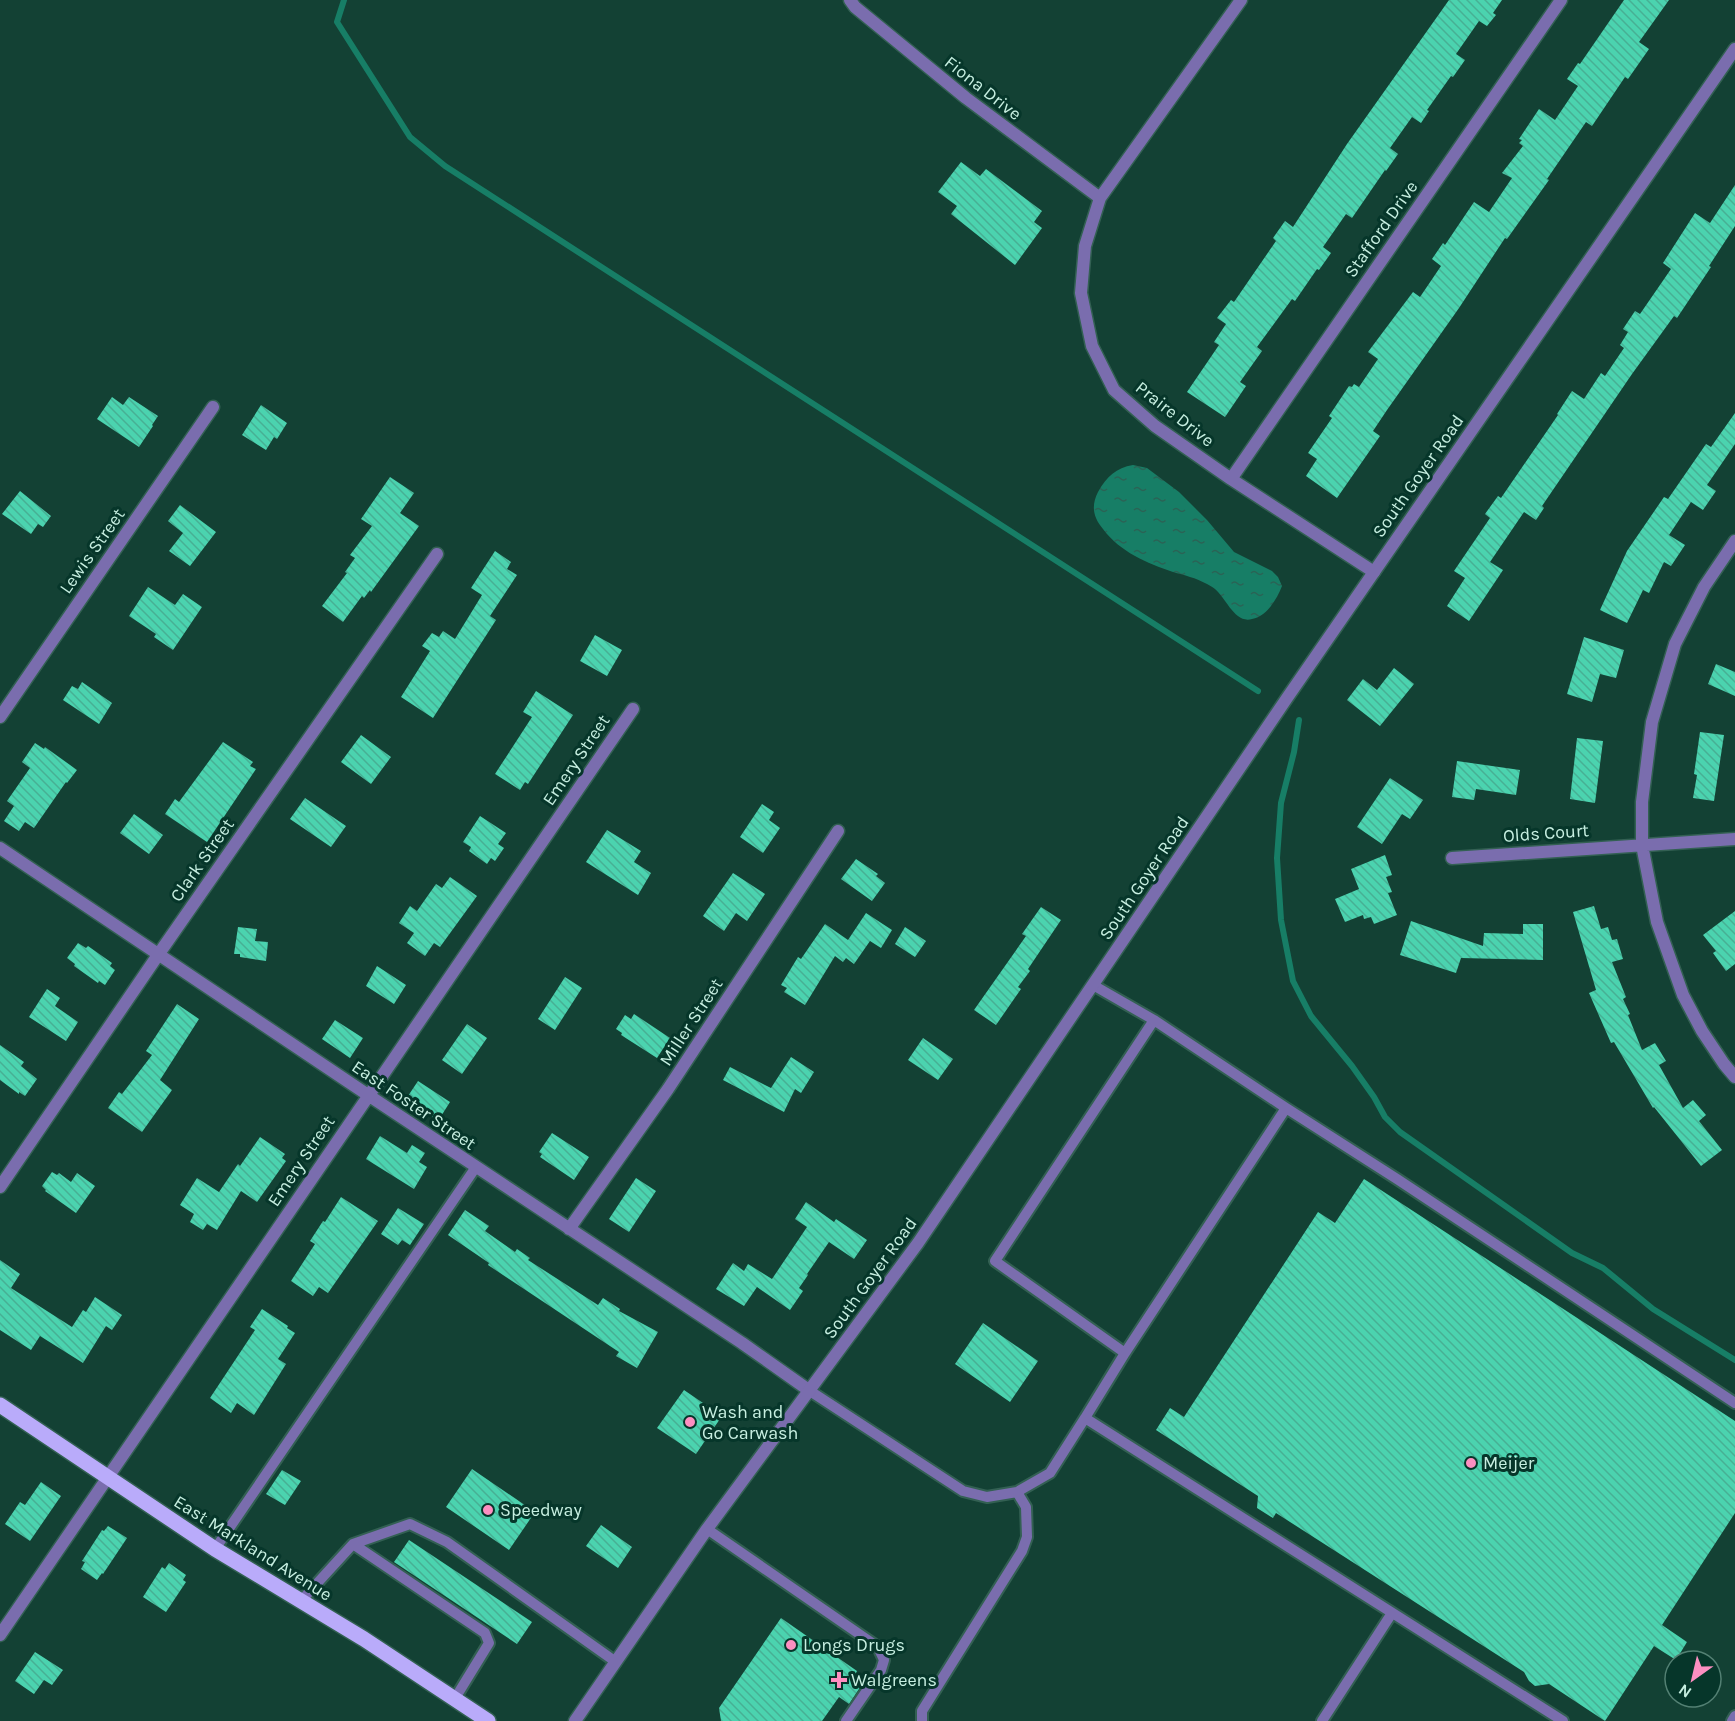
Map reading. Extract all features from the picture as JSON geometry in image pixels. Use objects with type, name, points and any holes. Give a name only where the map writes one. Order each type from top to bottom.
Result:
[{"type":"main road","name":"East Markland Avenue","points":[[0,1405],[215,1549],[364,1639],[488,1721]]},
{"type":"street","name":"Fiona Drive","points":[[850,0],[855,7],[966,98],[1100,198]]},
{"type":"street","name":"Praire Drive","points":[[1240,0],[1100,198],[1085,246],[1081,293],[1092,346],[1114,390],[1155,426],[1374,572]]},
{"type":"street","name":"Stafford Drive","points":[[1232,479],[1561,0]]},
{"type":"street","name":"South Goyer Road","points":[[575,1721],[707,1529],[918,1243],[1374,572],[1735,49]]},
{"type":"street","name":"Lewis Street","points":[[0,717],[213,407]]},
{"type":"street","points":[[1735,542],[1704,587],[1675,644],[1652,722],[1642,802],[1642,845],[1658,922],[1683,995],[1702,1031],[1735,1077]]},
{"type":"street","name":"Clark Street","points":[[0,1187],[437,554]]},
{"type":"street","name":"Emery Street","points":[[0,1635],[633,709]]},
{"type":"street","name":"Miller Street","points":[[568,1229],[668,1089],[838,831]]},
{"type":"street","name":"Olds Court","points":[[1452,858],[1735,839]]},
{"type":"street","name":"East Foster Street","points":[[0,848],[568,1229],[742,1342],[810,1391]]},
{"type":"lane","points":[[1093,984],[1154,1020],[1735,1403]]},
{"type":"lane","points":[[1125,1353],[995,1261],[1154,1020]]},
{"type":"lane","points":[[810,1391],[963,1491],[987,1497],[1017,1492],[1050,1473],[1125,1353],[1286,1108]]},
{"type":"lane","points":[[215,1549],[476,1167]]},
{"type":"lane","points":[[1085,1418],[1563,1721]]},
{"type":"lane","points":[[922,1721],[922,1711],[1022,1551],[1027,1537],[1026,1507],[1017,1492]]},
{"type":"lane","points":[[300,1602],[352,1544],[410,1524],[447,1542],[616,1662]]},
{"type":"lane","points":[[707,1529],[878,1647],[884,1659],[881,1670],[846,1721]]},
{"type":"lane","points":[[352,1544],[485,1633],[489,1643],[454,1700]]},
{"type":"lane","points":[[1322,1721],[1392,1613]]},
{"type":"lane","points":[[1732,1721],[1735,1716]]},
{"type":"water","points":[[1133,465],[1147,468],[1179,492],[1234,552],[1272,571],[1278,577],[1282,586],[1267,611],[1252,619],[1241,618],[1212,587],[1199,580],[1144,561],[1110,537],[1095,516],[1096,497],[1112,474]]},
{"type":"building","points":[[1449,0],[1502,0],[1493,13],[1496,15],[1487,26],[1479,21],[1456,54],[1465,60],[1427,110],[1429,111],[1421,123],[1412,117],[1390,148],[1398,154],[1352,218],[1346,214],[1323,247],[1331,253],[1295,301],[1292,299],[1257,347],[1262,351],[1240,382],[1246,386],[1225,417],[1187,392],[1219,345],[1214,342],[1226,324],[1217,318],[1231,300],[1234,302],[1276,241],[1273,238],[1285,221],[1293,227],[1347,144]]},
{"type":"building","points":[[1624,0],[1669,0],[1639,42],[1649,49],[1628,79],[1625,77],[1592,126],[1586,122],[1547,179],[1549,180],[1507,239],[1505,238],[1373,431],[1380,436],[1337,498],[1306,476],[1317,459],[1308,453],[1332,418],[1329,416],[1349,386],[1352,387],[1354,384],[1359,387],[1378,359],[1368,352],[1413,292],[1420,297],[1441,266],[1432,259],[1443,243],[1445,245],[1474,202],[1489,212],[1512,178],[1502,173],[1523,146],[1519,143],[1522,140],[1519,139],[1539,109],[1555,120],[1578,86],[1567,79]]},
{"type":"building","points":[[961,162],[980,176],[986,169],[1042,211],[1034,222],[1042,228],[1015,265],[951,214],[957,206],[938,192]]},
{"type":"building","points":[[1735,185],[1735,226],[1709,266],[1711,267],[1677,318],[1674,316],[1632,374],[1542,506],[1544,508],[1536,520],[1524,512],[1490,562],[1503,570],[1469,621],[1447,606],[1465,578],[1454,571],[1490,518],[1485,514],[1498,496],[1501,498],[1572,391],[1584,399],[1601,373],[1605,376],[1624,348],[1620,345],[1628,332],[1623,329],[1635,311],[1640,314],[1671,269],[1663,263],[1695,213],[1710,223]]},
{"type":"building","points":[[112,397],[123,405],[129,397],[158,416],[139,447],[97,419]]},
{"type":"building","points":[[261,405],[287,423],[277,439],[274,437],[266,450],[242,435]]},
{"type":"building","points":[[1735,413],[1735,444],[1707,485],[1716,491],[1703,510],[1691,502],[1669,535],[1685,545],[1671,566],[1664,562],[1649,593],[1643,590],[1627,623],[1600,610],[1627,551],[1664,497],[1668,499],[1706,444],[1711,447]]},
{"type":"building","points":[[390,477],[414,493],[400,513],[419,526],[371,592],[370,590],[364,598],[362,596],[343,622],[322,606],[347,573],[345,572],[355,558],[350,555],[372,526],[361,519]]},
{"type":"building","points":[[20,491],[51,516],[43,527],[38,524],[31,534],[2,514]]},
{"type":"building","points":[[180,505],[216,532],[190,566],[169,551],[183,533],[168,521]]},
{"type":"building","points":[[495,551],[511,562],[507,569],[517,575],[490,616],[496,620],[433,718],[401,697],[430,651],[422,646],[432,633],[439,637],[443,631],[455,639],[482,595],[471,588]]},
{"type":"building","points":[[148,587],[175,605],[183,594],[202,607],[173,650],[154,637],[156,634],[129,616]]},
{"type":"building","points":[[595,635],[622,650],[607,676],[580,661]]},
{"type":"building","points":[[1584,637],[1624,650],[1616,678],[1600,674],[1592,702],[1567,694]]},
{"type":"building","points":[[1716,664],[1735,672],[1735,696],[1708,684]]},
{"type":"building","points":[[1394,668],[1414,684],[1380,726],[1347,700],[1363,679],[1377,690]]},
{"type":"building","points":[[82,682],[112,703],[99,724],[63,700],[72,686],[78,689]]},
{"type":"building","points":[[536,691],[573,715],[528,784],[525,782],[520,790],[495,774],[532,717],[523,712]]},
{"type":"building","points":[[1700,732],[1724,735],[1714,801],[1693,798]]},
{"type":"building","points":[[361,735],[391,757],[371,784],[341,762]]},
{"type":"building","points":[[1577,738],[1603,741],[1595,803],[1570,799]]},
{"type":"building","points":[[223,742],[253,762],[250,766],[256,769],[207,842],[165,814],[175,799],[179,802]]},
{"type":"building","points":[[35,743],[44,749],[45,747],[77,770],[34,828],[25,822],[19,831],[4,821],[14,806],[7,801],[30,768],[22,762]]},
{"type":"building","points":[[1457,761],[1520,770],[1516,795],[1476,789],[1474,800],[1452,797]]},
{"type":"building","points":[[1390,778],[1423,800],[1410,819],[1402,814],[1382,844],[1357,827]]},
{"type":"building","points":[[305,798],[346,826],[331,847],[290,819]]},
{"type":"building","points":[[762,804],[774,812],[769,820],[780,828],[763,853],[740,837]]},
{"type":"building","points":[[134,814],[163,835],[149,854],[120,833]]},
{"type":"building","points":[[480,816],[506,833],[498,844],[504,848],[495,861],[491,858],[487,864],[469,851],[471,847],[463,842]]},
{"type":"building","points":[[607,830],[641,851],[634,862],[651,873],[638,895],[586,862]]},
{"type":"building","points":[[1385,855],[1392,875],[1386,877],[1392,892],[1388,893],[1397,915],[1374,924],[1371,917],[1364,919],[1363,915],[1345,922],[1335,899],[1359,889],[1351,869]]},
{"type":"building","points":[[856,859],[878,874],[876,876],[885,883],[872,901],[841,879]]},
{"type":"building","points":[[733,873],[765,894],[747,921],[736,913],[724,931],[703,916]]},
{"type":"building","points":[[450,877],[477,896],[440,947],[434,943],[425,956],[407,943],[414,933],[399,923],[410,906],[417,911],[436,884],[442,888]]},
{"type":"building","points":[[1594,906],[1601,929],[1608,927],[1612,940],[1617,939],[1623,959],[1612,962],[1626,997],[1623,999],[1630,1014],[1628,1015],[1642,1050],[1655,1043],[1666,1061],[1659,1065],[1683,1108],[1693,1100],[1706,1115],[1699,1121],[1722,1150],[1701,1166],[1653,1108],[1614,1042],[1611,1043],[1589,993],[1596,990],[1573,912]]},
{"type":"building","points":[[1041,907],[1061,920],[1028,969],[1030,971],[1018,987],[1021,989],[996,1025],[974,1010],[1026,936],[1022,934]]},
{"type":"building","points":[[1735,911],[1735,964],[1726,971],[1713,953],[1716,951],[1703,935]]},
{"type":"building","points":[[866,913],[892,930],[881,948],[870,941],[854,964],[846,958],[843,962],[835,956],[805,1005],[784,992],[787,988],[781,985],[798,957],[801,959],[825,924],[848,940]]},
{"type":"building","points":[[1411,921],[1483,946],[1484,933],[1523,934],[1523,924],[1543,924],[1543,960],[1461,958],[1456,973],[1400,955]]},
{"type":"building","points":[[238,927],[257,929],[255,941],[268,942],[266,961],[234,954]]},
{"type":"building","points":[[905,927],[926,941],[915,957],[895,944]]},
{"type":"building","points":[[78,943],[86,948],[88,946],[112,963],[110,966],[115,970],[105,985],[99,981],[98,983],[74,966],[75,964],[67,958]]},
{"type":"building","points":[[377,966],[406,985],[394,1004],[366,986]]},
{"type":"building","points":[[565,977],[582,988],[555,1030],[538,1019]]},
{"type":"building","points":[[47,989],[60,998],[55,1006],[78,1022],[66,1041],[29,1017]]},
{"type":"building","points":[[177,1004],[199,1019],[160,1080],[172,1090],[142,1132],[108,1108],[119,1092],[122,1094],[152,1055],[146,1051]]},
{"type":"building","points":[[634,1014],[670,1038],[657,1058],[621,1035],[622,1033],[616,1029],[625,1015],[631,1019]]},
{"type":"building","points":[[335,1020],[363,1038],[350,1058],[322,1039]]},
{"type":"building","points":[[467,1024],[487,1038],[462,1074],[442,1060]]},
{"type":"building","points":[[923,1038],[953,1059],[938,1080],[908,1060]]},
{"type":"building","points":[[0,1045],[24,1062],[21,1066],[37,1079],[25,1096],[0,1080]]},
{"type":"building","points":[[791,1057],[814,1072],[801,1093],[795,1089],[784,1112],[723,1080],[730,1067],[771,1088]]},
{"type":"building","points":[[418,1081],[450,1102],[438,1121],[406,1099]]},
{"type":"building","points":[[552,1133],[589,1157],[574,1180],[540,1157],[542,1154],[539,1152]]},
{"type":"building","points":[[380,1136],[407,1153],[412,1145],[425,1153],[419,1162],[427,1167],[414,1189],[366,1159]]},
{"type":"building","points":[[260,1137],[285,1154],[282,1158],[286,1161],[257,1202],[241,1191],[217,1230],[207,1224],[203,1230],[190,1222],[194,1214],[180,1205],[197,1178],[219,1192]]},
{"type":"building","points":[[52,1172],[57,1175],[59,1173],[71,1182],[77,1173],[95,1186],[76,1213],[45,1191],[42,1186]]},
{"type":"building","points":[[636,1178],[656,1191],[629,1232],[609,1219]]},
{"type":"building","name":"Meijer","points":[[1364,1179],[1735,1421],[1735,1513],[1662,1625],[1687,1642],[1683,1649],[1663,1649],[1663,1652],[1654,1646],[1605,1721],[1549,1684],[1535,1686],[1524,1672],[1276,1513],[1273,1518],[1257,1508],[1258,1496],[1156,1430],[1170,1408],[1184,1417],[1318,1212],[1335,1223]]},
{"type":"building","points":[[341,1197],[378,1221],[328,1293],[319,1287],[313,1296],[291,1281],[315,1244],[310,1241]]},
{"type":"building","points":[[806,1202],[834,1222],[836,1219],[867,1240],[854,1259],[829,1242],[807,1274],[799,1288],[803,1291],[790,1310],[757,1287],[744,1306],[716,1289],[733,1263],[744,1271],[748,1264],[772,1279],[807,1227],[795,1219]]},
{"type":"building","points":[[398,1208],[424,1224],[410,1245],[402,1240],[398,1245],[381,1234]]},
{"type":"building","points":[[465,1210],[489,1226],[485,1231],[515,1252],[517,1249],[530,1258],[528,1260],[598,1305],[603,1298],[620,1309],[619,1311],[658,1332],[637,1368],[616,1356],[619,1352],[488,1265],[489,1263],[448,1235]]},
{"type":"building","points":[[0,1260],[20,1274],[11,1288],[72,1327],[83,1310],[86,1312],[95,1297],[122,1315],[112,1330],[106,1326],[83,1363],[40,1336],[31,1350],[0,1330]]},
{"type":"building","points":[[262,1309],[295,1333],[278,1359],[286,1364],[254,1415],[237,1403],[231,1413],[210,1398],[255,1330],[250,1327]]},
{"type":"building","points":[[983,1323],[1038,1361],[1010,1402],[955,1364]]},
{"type":"building","name":"Wash and Go Carwash","points":[[684,1390],[722,1416],[696,1454],[657,1428]]},
{"type":"building","points":[[472,1469],[535,1512],[509,1550],[446,1507]]},
{"type":"building","points":[[282,1470],[301,1481],[285,1505],[266,1494]]},
{"type":"building","points":[[41,1482],[61,1496],[30,1541],[5,1524],[20,1502],[25,1505]]},
{"type":"building","points":[[601,1525],[632,1547],[618,1568],[586,1546]]},
{"type":"building","points":[[108,1526],[127,1538],[97,1580],[81,1569],[85,1562],[82,1561],[102,1530],[104,1531]]},
{"type":"building","points":[[409,1540],[532,1622],[517,1644],[394,1562]]},
{"type":"building","points":[[169,1563],[186,1575],[183,1580],[186,1582],[166,1612],[143,1597],[162,1567],[165,1569]]},
{"type":"building","name":"Longs Drugs","points":[[781,1618],[857,1671],[854,1677],[863,1683],[849,1704],[839,1697],[822,1721],[721,1721],[719,1708]]},
{"type":"building","points":[[35,1652],[63,1670],[52,1685],[44,1680],[34,1694],[15,1681]]},
{"type":"waterway","points":[[344,0],[337,22],[410,137],[445,166],[1258,691]]},
{"type":"waterway","points":[[1299,720],[1294,752],[1281,803],[1277,858],[1281,920],[1293,981],[1311,1016],[1352,1066],[1385,1117],[1400,1132],[1572,1253],[1603,1268],[1653,1309],[1735,1360]]},
{"type":"place","name":"Wash and Go Carwash","points":[[690,1422]]},
{"type":"place","name":"Meijer","points":[[1471,1463]]},
{"type":"place","name":"Speedway","points":[[488,1510]]},
{"type":"place","name":"Longs Drugs","points":[[791,1645]]},
{"type":"place","name":"Walgreens","points":[[839,1680]]}]
